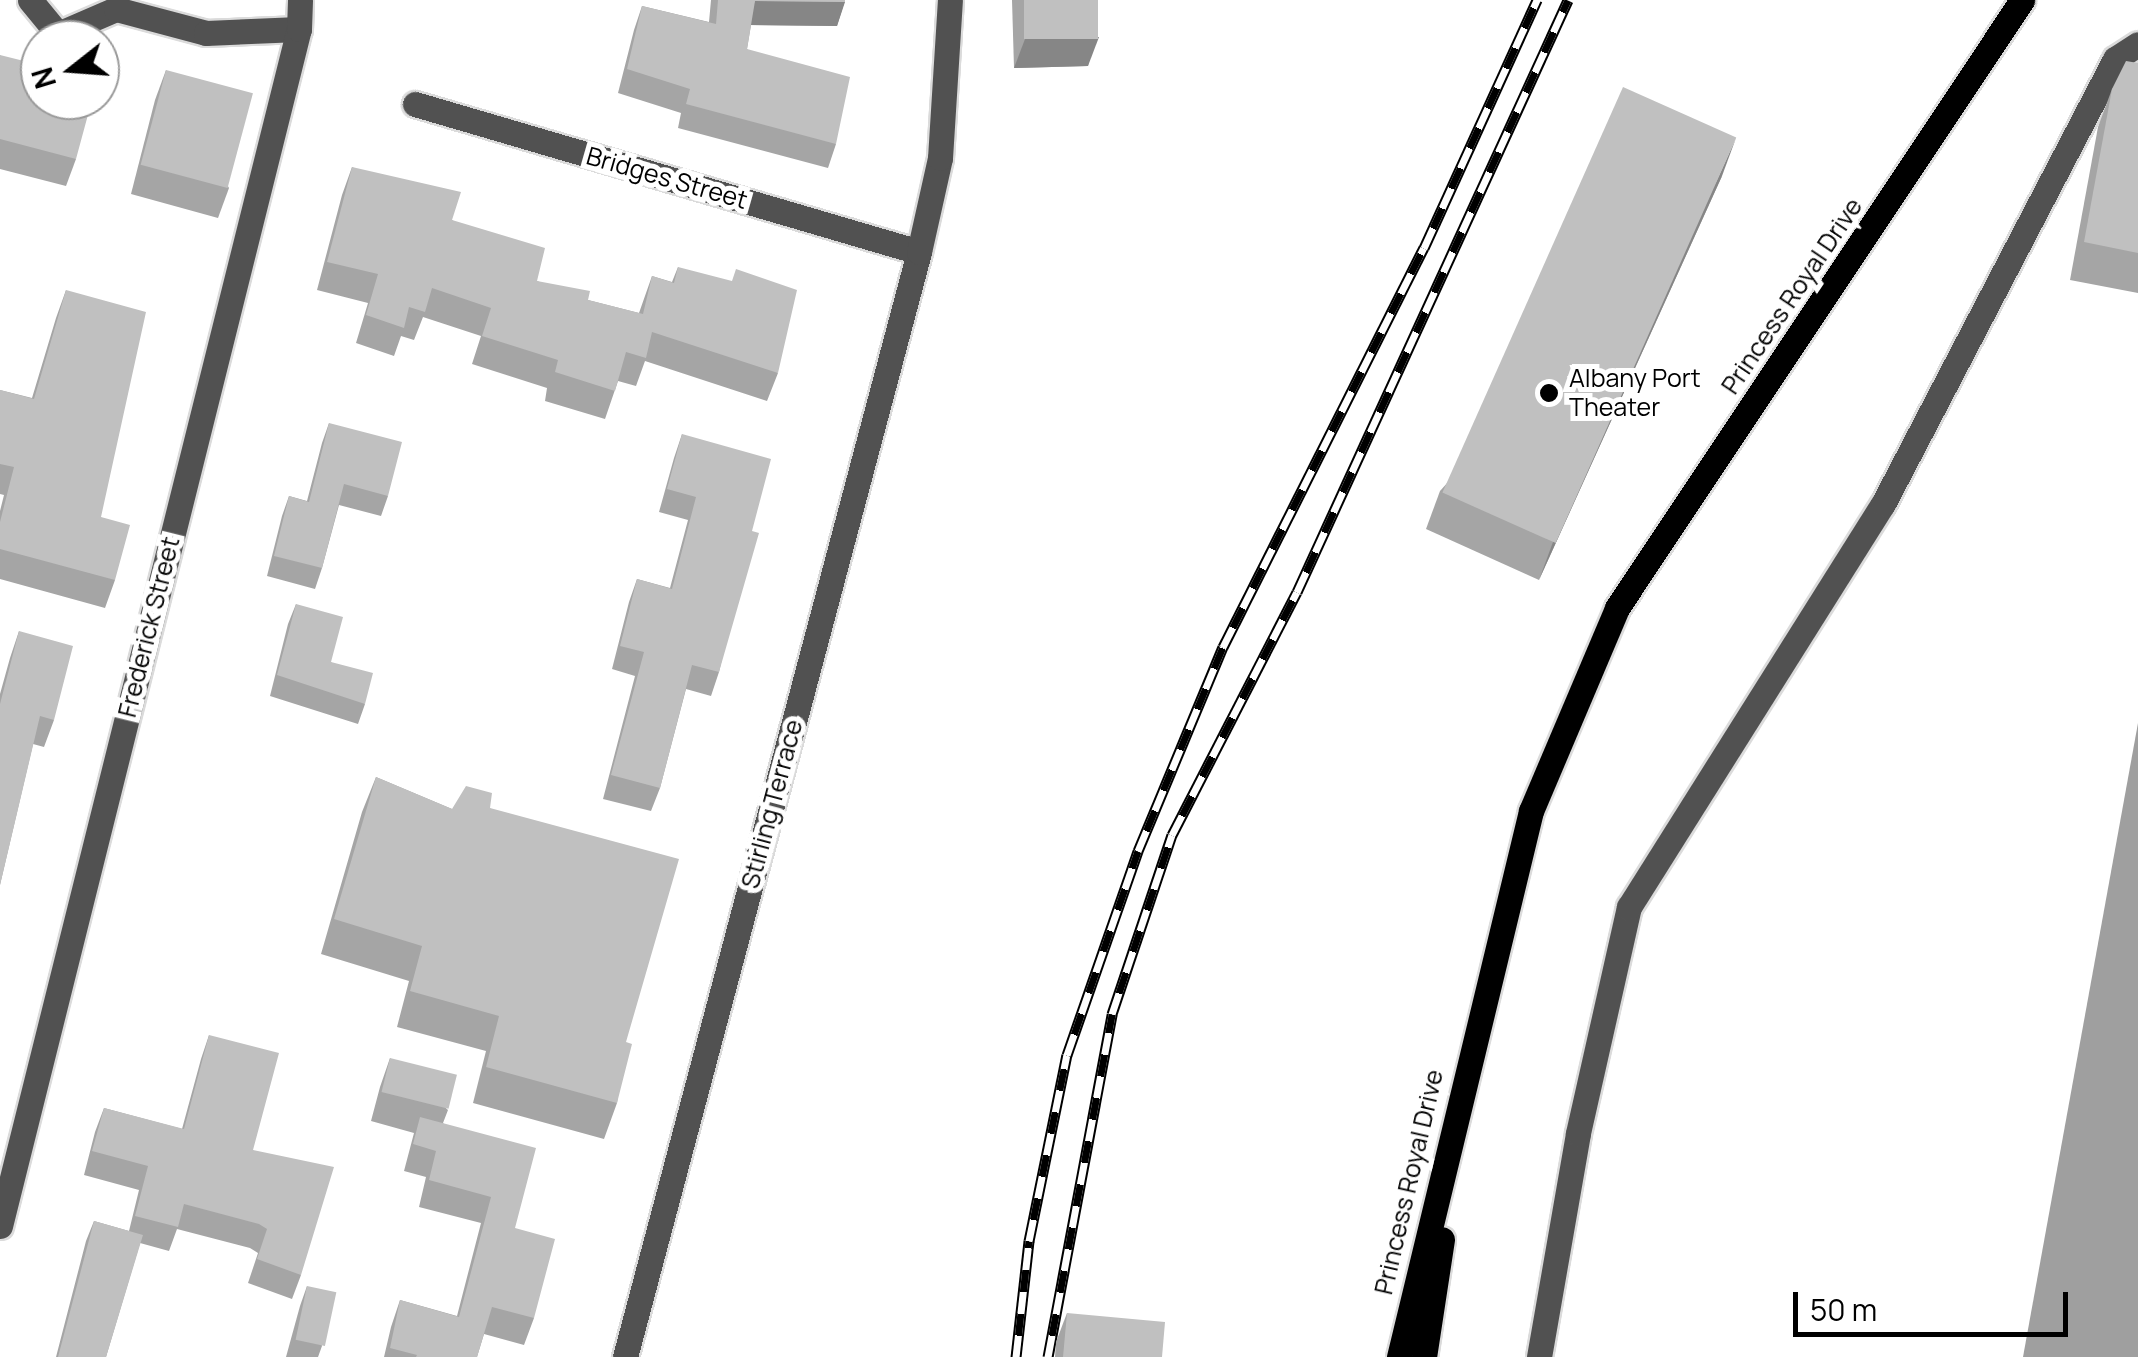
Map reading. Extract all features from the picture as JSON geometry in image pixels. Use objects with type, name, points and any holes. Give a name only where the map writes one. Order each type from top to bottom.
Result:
[{"type":"main road","name":"Princess Royal Drive","points":[[1399,1357],[1476,1022],[1531,811],[1617,608],[2009,28],[2022,0]]},
{"type":"main road","name":"Princess Royal Drive","points":[[1424,1357],[1476,1022]]},
{"type":"street","points":[[30,0],[58,34],[116,9],[206,33],[299,29]]},
{"type":"street","name":"Frederick Street","points":[[0,1226],[299,29],[300,0]]},
{"type":"street","name":"Stirling Terrace","points":[[625,1357],[920,252],[940,158],[950,0]]},
{"type":"street","points":[[1538,1357],[1578,1133],[1628,908],[1883,504],[2115,58],[2138,44]]},
{"type":"street","name":"Bridges Street","points":[[415,104],[920,252]]},
{"type":"shaded area","points":[[2138,723],[2138,1357],[2023,1357]]},
{"type":"building","points":[[718,0],[845,0],[755,1],[747,49],[850,77],[836,144],[686,104],[690,89],[627,69],[642,6],[716,24]]},
{"type":"building","points":[[1024,0],[1098,0],[1098,39],[1024,39]]},
{"type":"building","points":[[0,55],[20,60],[20,120],[87,120],[76,159],[0,139]]},
{"type":"building","points":[[2126,61],[2138,63],[2138,253],[2084,242],[2112,89]]},
{"type":"building","points":[[166,70],[253,93],[228,188],[141,165]]},
{"type":"building","points":[[1623,87],[1736,137],[1556,543],[1442,493]]},
{"type":"building","points":[[352,167],[461,192],[452,220],[545,248],[537,281],[590,291],[588,300],[643,314],[652,276],[674,283],[678,267],[732,281],[736,269],[797,290],[778,373],[652,332],[646,358],[626,352],[615,391],[555,372],[558,360],[482,336],[491,308],[432,288],[425,312],[409,307],[404,328],[366,315],[378,274],[327,262]]},
{"type":"building","points":[[66,290],[146,312],[101,517],[130,525],[115,580],[0,549],[0,522],[14,467],[0,464],[0,390],[34,399]]},
{"type":"building","points":[[329,423],[402,442],[388,496],[344,484],[322,568],[274,556],[289,496],[309,502]]},
{"type":"building","points":[[682,434],[771,459],[752,531],[759,533],[719,672],[692,665],[660,788],[611,775],[644,652],[620,646],[637,579],[672,589],[696,497],[667,489]]},
{"type":"building","points":[[296,604],[343,617],[331,662],[373,673],[365,704],[277,675]]},
{"type":"building","points":[[19,631],[73,646],[54,720],[40,716],[0,885],[0,704]]},
{"type":"building","points":[[376,777],[452,809],[466,786],[492,793],[490,808],[679,859],[626,1042],[632,1044],[617,1103],[486,1067],[499,1016],[410,991],[422,946],[334,919]]},
{"type":"building","points":[[209,1035],[279,1053],[253,1150],[334,1167],[301,1275],[257,1259],[267,1229],[259,1224],[184,1204],[178,1227],[135,1216],[148,1166],[92,1151],[104,1108],[184,1129]]},
{"type":"building","points":[[390,1058],[457,1075],[448,1109],[382,1092]]},
{"type":"building","points":[[420,1117],[536,1148],[515,1228],[555,1239],[534,1318],[492,1307],[477,1357],[416,1357],[390,1348],[400,1300],[459,1317],[491,1197],[429,1180],[436,1151],[413,1144]]},
{"type":"building","points":[[94,1221],[143,1235],[106,1357],[58,1357]]},
{"type":"building","points":[[307,1286],[336,1292],[325,1346],[296,1340]]},
{"type":"building","points":[[1067,1313],[1165,1322],[1162,1357],[1063,1357]]},
{"type":"railway","points":[[1016,1357],[1029,1241],[1067,1055],[1138,851],[1223,647],[1424,248],[1537,0]]},
{"type":"railway","points":[[1048,1357],[1112,1014],[1172,835],[1297,592],[1568,0]]},
{"type":"place","name":"Albany Port Theater","points":[[1549,393]]}]
